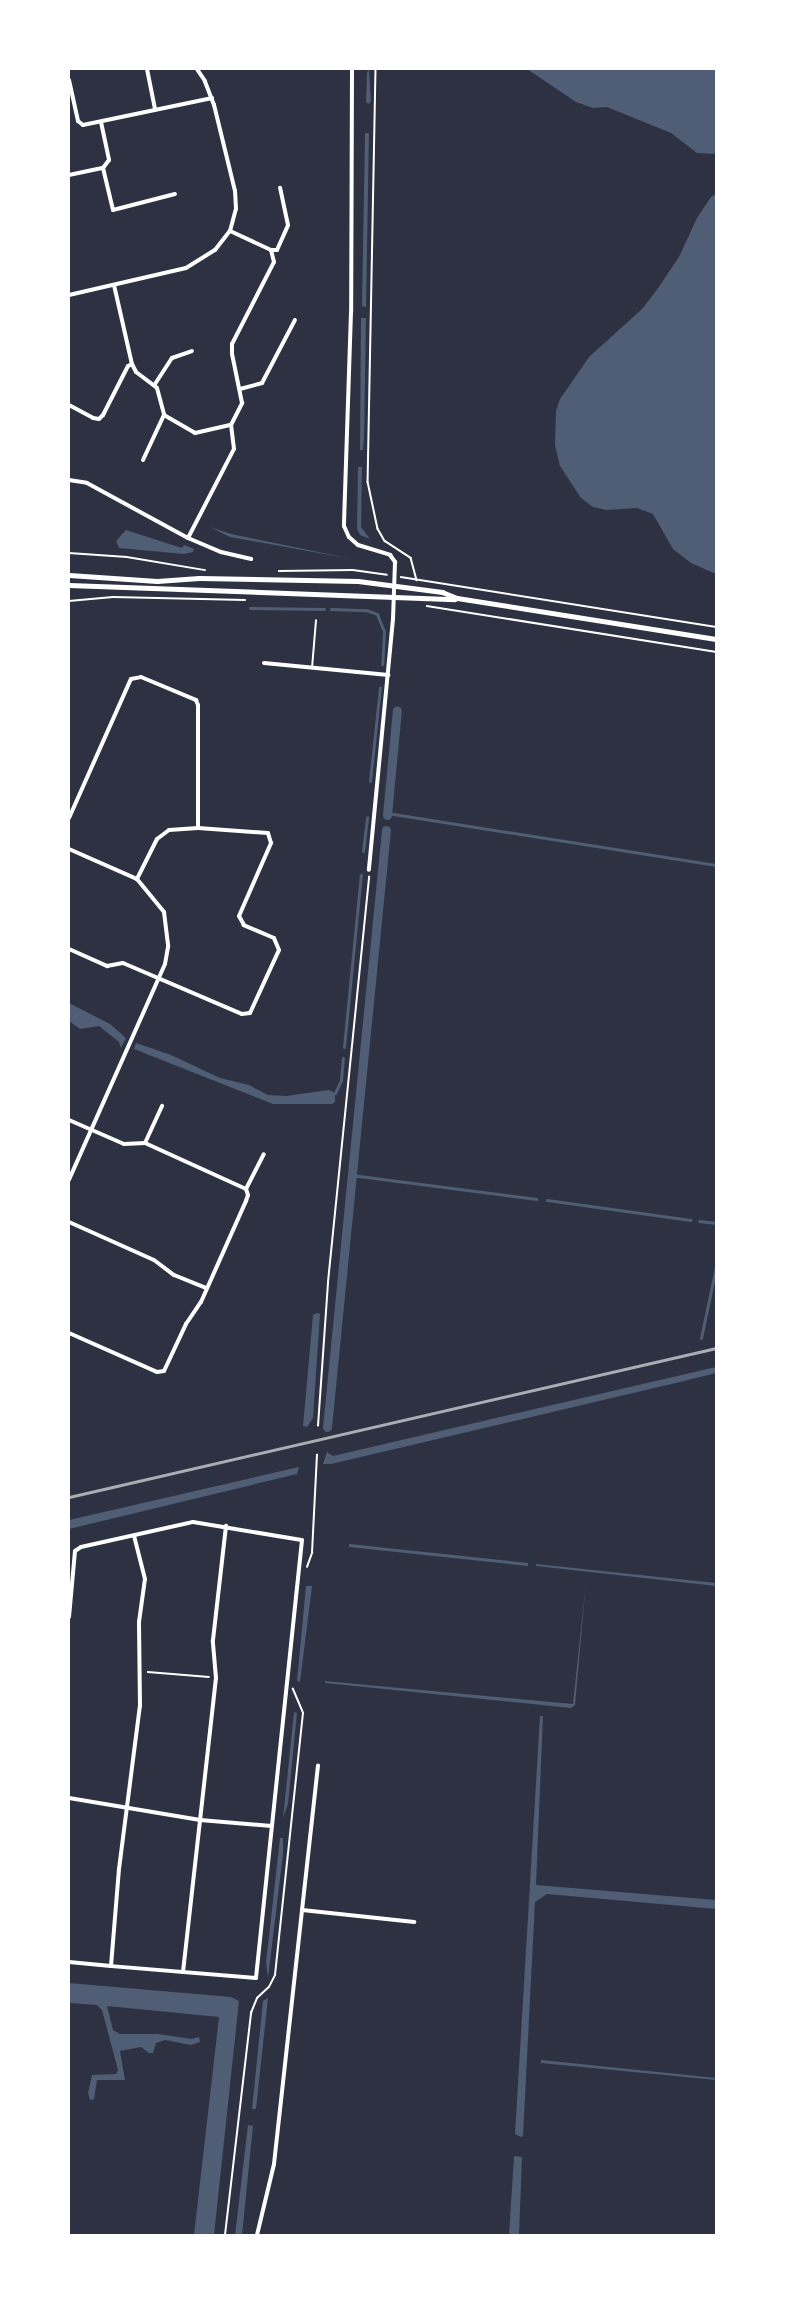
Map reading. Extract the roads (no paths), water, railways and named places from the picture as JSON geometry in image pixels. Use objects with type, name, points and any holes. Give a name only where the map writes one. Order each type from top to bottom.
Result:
[{"type":"main road","points":[[69,575],[157,581],[199,578],[313,580],[394,585],[442,592],[457,598],[716,639]]},
{"type":"main road","points":[[69,585],[159,591],[393,596],[440,600],[457,598]]},
{"type":"street","points":[[147,69],[155,109]]},
{"type":"street","points":[[69,293],[186,268],[215,250],[230,231],[236,209],[235,191],[212,98],[197,69]]},
{"type":"street","points":[[352,69],[351,278],[344,526],[349,537],[358,545],[393,558],[394,576],[388,675],[369,870]]},
{"type":"street","points":[[69,80],[78,121],[83,125],[212,98]]},
{"type":"street","points":[[69,176],[103,168],[109,160],[101,122]]},
{"type":"street","points":[[103,168],[113,210],[175,194]]},
{"type":"street","points":[[230,231],[271,250],[277,250],[288,225],[280,188]]},
{"type":"street","points":[[188,538],[234,449],[231,425],[242,403],[232,344],[274,262],[271,250]]},
{"type":"street","points":[[114,285],[132,364],[136,372],[155,384],[164,416],[142,460]]},
{"type":"street","points":[[240,389],[262,383],[295,320]]},
{"type":"street","points":[[155,384],[172,358],[192,351]]},
{"type":"street","points":[[69,405],[93,418],[99,418],[103,415],[128,366],[132,364]]},
{"type":"street","points":[[164,416],[195,433],[231,425]]},
{"type":"street","points":[[69,480],[87,483],[188,538],[221,552],[251,560]]},
{"type":"street","points":[[264,663],[388,675]]},
{"type":"street","points":[[69,818],[131,679],[141,677],[196,700],[198,705],[198,828]]},
{"type":"street","points":[[69,949],[107,966],[123,963],[246,1014],[252,1010],[279,950],[274,939],[244,925],[240,916],[271,843],[270,835],[265,831],[198,828],[169,830],[160,835],[137,879]]},
{"type":"street","points":[[69,849],[137,879],[164,912],[168,947],[165,964],[69,1180]]},
{"type":"street","points":[[145,1143],[162,1106]]},
{"type":"street","points":[[69,1120],[124,1144],[145,1143],[246,1189]]},
{"type":"street","points":[[69,1333],[157,1372],[164,1371],[186,1324],[201,1302],[246,1202],[248,1195],[246,1189],[264,1154]]},
{"type":"street","points":[[69,1222],[154,1260],[174,1275],[207,1288]]},
{"type":"street","points":[[69,1552],[81,1547],[193,1522],[302,1540],[256,1978],[69,1962]]},
{"type":"street","points":[[183,1972],[200,1820],[203,1811],[216,1678],[213,1640],[226,1526]]},
{"type":"street","points":[[111,1966],[119,1869],[140,1706],[139,1622],[145,1579],[134,1536]]},
{"type":"street","points":[[69,1617],[75,1551]]},
{"type":"street","points":[[257,2235],[274,2164],[318,1765]]},
{"type":"street","points":[[69,1798],[200,1820],[272,1826]]},
{"type":"street","points":[[302,1910],[414,1922]]},
{"type":"lane","points":[[312,668],[316,620]]},
{"type":"water","points":[[527,69],[716,69],[716,154],[697,153],[671,133],[607,107],[593,108],[576,102]]},
{"type":"water","points":[[369,70],[371,101],[369,104],[366,102],[367,72]]},
{"type":"water","points":[[365,133],[369,133],[366,307],[362,306]]},
{"type":"water","points":[[716,194],[716,574],[691,563],[673,549],[653,514],[637,508],[606,510],[593,507],[581,498],[560,466],[555,445],[556,411],[560,399],[589,357],[642,309],[656,291],[679,257],[697,218],[711,197]]},
{"type":"water","points":[[361,318],[366,318],[363,450],[360,450]]},
{"type":"water","points":[[358,467],[362,467],[361,527],[370,539],[360,535],[357,529]]},
{"type":"water","points":[[210,527],[231,534],[352,559],[230,537]]},
{"type":"water","points":[[126,530],[182,548],[184,545],[194,549],[193,552],[184,554],[119,548],[116,541]]},
{"type":"water","points":[[69,1003],[110,1024],[126,1038],[121,1048],[119,1042],[99,1026],[80,1029],[69,1021]]},
{"type":"water","points":[[136,1043],[171,1055],[220,1078],[249,1085],[268,1095],[286,1096],[329,1090],[335,1093],[335,1102],[332,1104],[273,1104],[134,1049]]},
{"type":"water","points":[[320,1314],[313,1418],[307,1427],[303,1426],[313,1315]]},
{"type":"water","points":[[716,1367],[716,1373],[684,1381],[323,1464],[327,1452],[333,1456]]},
{"type":"water","points":[[299,1467],[297,1474],[69,1529],[69,1520]]},
{"type":"water","points":[[349,1544],[528,1563],[528,1566],[349,1547]]},
{"type":"water","points":[[536,1564],[716,1583],[716,1586],[536,1566]]},
{"type":"water","points":[[586,1582],[575,1705],[571,1708],[325,1683],[325,1681],[573,1704]]},
{"type":"water","points":[[306,1586],[312,1586],[300,1682],[297,1681]]},
{"type":"water","points":[[294,1712],[297,1713],[288,1804],[283,1818]]},
{"type":"water","points":[[540,1716],[543,1716],[536,1885],[716,1900],[716,1909],[547,1894],[535,1902],[523,2136],[521,2137],[515,2134]]},
{"type":"water","points":[[280,1838],[283,1838],[283,1854],[268,1978],[266,1963]]},
{"type":"water","points":[[69,1983],[231,1997],[239,2001],[214,2235],[194,2235],[219,2017],[107,2006],[113,2030],[120,2034],[158,2034],[192,2039],[199,2037],[200,2042],[191,2045],[165,2040],[156,2043],[153,2053],[141,2047],[120,2051],[125,2080],[97,2080],[94,2099],[90,2100],[88,2093],[92,2075],[116,2074],[118,2070],[102,2010],[97,2005],[69,2003]]},
{"type":"water","points":[[268,1998],[256,2109],[252,2109],[263,2001]]},
{"type":"water","points":[[541,2060],[716,2078],[716,2080],[541,2063]]},
{"type":"water","points":[[248,2125],[253,2126],[242,2235],[235,2235]]},
{"type":"water","points":[[514,2156],[522,2157],[519,2235],[509,2235]]},
{"type":"waterway","points":[[250,608],[324,609]]},
{"type":"waterway","points":[[331,609],[366,610],[377,614],[384,631],[382,664]]},
{"type":"waterway","points":[[370,781],[380,688]]},
{"type":"waterway","points":[[387,815],[397,710]]},
{"type":"waterway","points":[[387,813],[716,865]]},
{"type":"waterway","points":[[363,851],[367,817]]},
{"type":"waterway","points":[[327,1427],[386,830]]},
{"type":"waterway","points":[[344,1047],[361,875]]},
{"type":"waterway","points":[[335,1093],[341,1080],[343,1058]]},
{"type":"waterway","points":[[351,1175],[536,1199]]},
{"type":"waterway","points":[[547,1200],[691,1220]]},
{"type":"waterway","points":[[699,1221],[716,1223]]},
{"type":"waterway","points":[[701,1338],[716,1267]]},
{"type":"railway","points":[[69,1497],[716,1348]]}]
